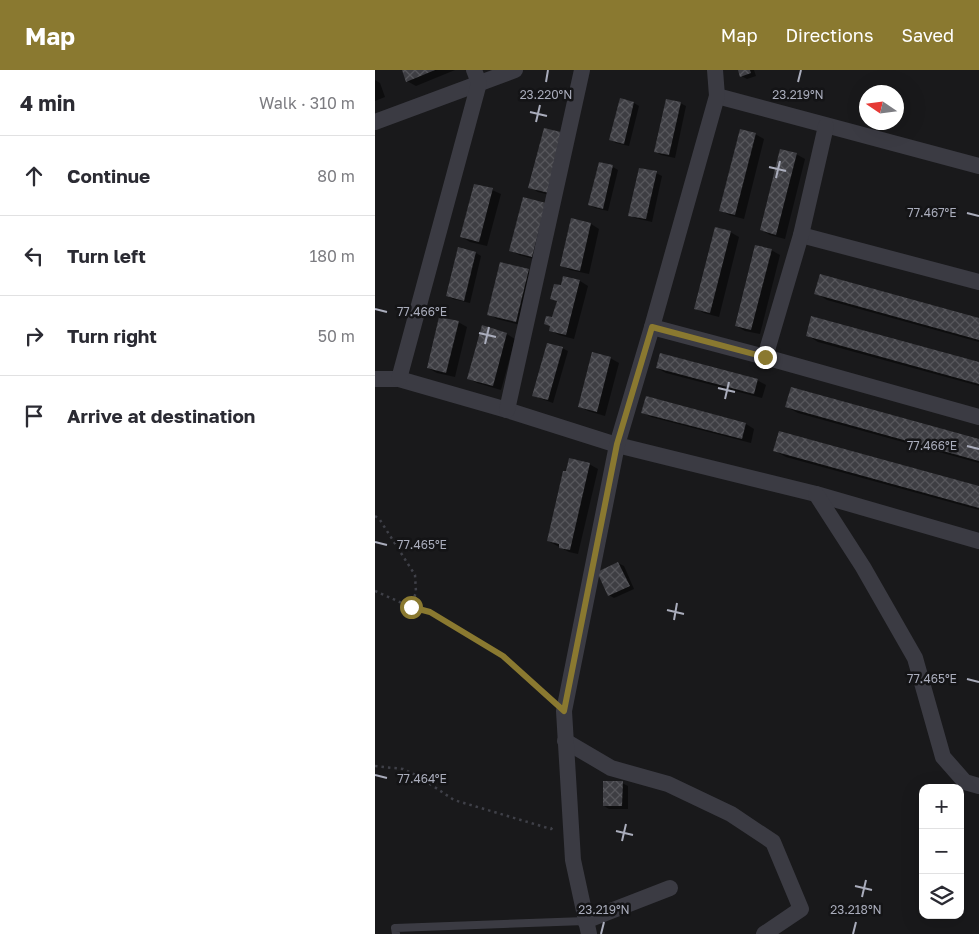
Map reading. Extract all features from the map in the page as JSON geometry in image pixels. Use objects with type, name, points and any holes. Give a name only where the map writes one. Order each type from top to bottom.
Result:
[{"type":"street","points":[[375,122],[477,77],[515,70]]},
{"type":"street","points":[[507,410],[582,70]]},
{"type":"street","points":[[670,888],[587,927],[573,860],[564,711],[617,444],[717,96],[715,70]]},
{"type":"street","points":[[399,379],[477,77]]},
{"type":"street","points":[[717,96],[979,166]]},
{"type":"street","points":[[765,357],[801,236],[827,126]]},
{"type":"street","points":[[801,236],[979,282]]},
{"type":"street","points":[[652,327],[979,416]]},
{"type":"street","points":[[375,379],[399,379],[617,444],[816,494],[979,541]]},
{"type":"street","points":[[816,494],[863,567],[915,658],[943,757],[965,782],[979,786]]},
{"type":"street","points":[[565,741],[611,768],[668,784],[731,814],[773,842],[801,909],[764,934]]},
{"type":"lane","points":[[395,934],[395,928],[587,927]]},
{"type":"path","points":[[375,516],[380,520],[415,575],[416,592],[411,607]]},
{"type":"path","points":[[375,591],[411,607],[430,612],[503,656],[564,711]]},
{"type":"path","points":[[375,766],[403,769],[418,776],[454,800],[551,829],[570,813]]},
{"type":"building","points":[[402,70],[435,70],[406,82]]},
{"type":"building","points":[[738,70],[750,70],[751,73],[740,77]]},
{"type":"building","points":[[620,98],[634,102],[624,144],[609,140]]},
{"type":"building","points":[[666,99],[681,102],[669,155],[654,152]]},
{"type":"building","points":[[544,128],[565,133],[549,193],[528,188]]},
{"type":"building","points":[[740,129],[756,133],[735,215],[719,211]]},
{"type":"building","points":[[780,149],[797,153],[776,235],[760,230]]},
{"type":"building","points":[[599,162],[613,165],[603,209],[588,205]]},
{"type":"building","points":[[639,168],[657,171],[646,219],[628,216]]},
{"type":"building","points":[[474,184],[493,188],[479,242],[460,237]]},
{"type":"building","points":[[523,197],[546,203],[532,257],[509,251]]},
{"type":"building","points":[[571,218],[591,223],[580,271],[560,266]]},
{"type":"building","points":[[715,227],[731,231],[710,313],[694,309]]},
{"type":"building","points":[[755,245],[772,249],[751,330],[735,326]]},
{"type":"building","points":[[458,247],[476,252],[464,301],[446,296]]},
{"type":"building","points":[[500,262],[529,269],[516,322],[487,315]]},
{"type":"building","points":[[820,274],[979,318],[979,340],[814,294]]},
{"type":"building","points":[[563,276],[580,280],[566,335],[549,331],[550,326],[544,324],[546,316],[552,317],[557,301],[550,299],[554,284],[561,285]]},
{"type":"building","points":[[811,316],[979,362],[979,384],[806,336]]},
{"type":"building","points":[[439,317],[459,321],[446,373],[427,368]]},
{"type":"building","points":[[482,325],[507,333],[493,386],[467,379]]},
{"type":"building","points":[[547,343],[563,347],[548,400],[532,396]]},
{"type":"building","points":[[592,352],[611,357],[597,412],[578,407]]},
{"type":"building","points":[[660,353],[758,379],[754,394],[656,368]]},
{"type":"building","points":[[791,387],[979,439],[979,461],[785,407]]},
{"type":"building","points":[[646,396],[746,423],[742,439],[641,413]]},
{"type":"building","points":[[779,431],[979,486],[979,508],[773,451]]},
{"type":"building","points":[[569,458],[590,463],[570,550],[559,548],[559,544],[547,541],[563,471],[566,471]]},
{"type":"building","points":[[618,562],[630,586],[608,596],[597,572]]},
{"type":"building","points":[[603,781],[623,781],[622,806],[603,806]]},
{"type":"route","points":[[411,607],[430,612],[503,656],[564,711],[617,444],[652,327],[765,357]]}]
